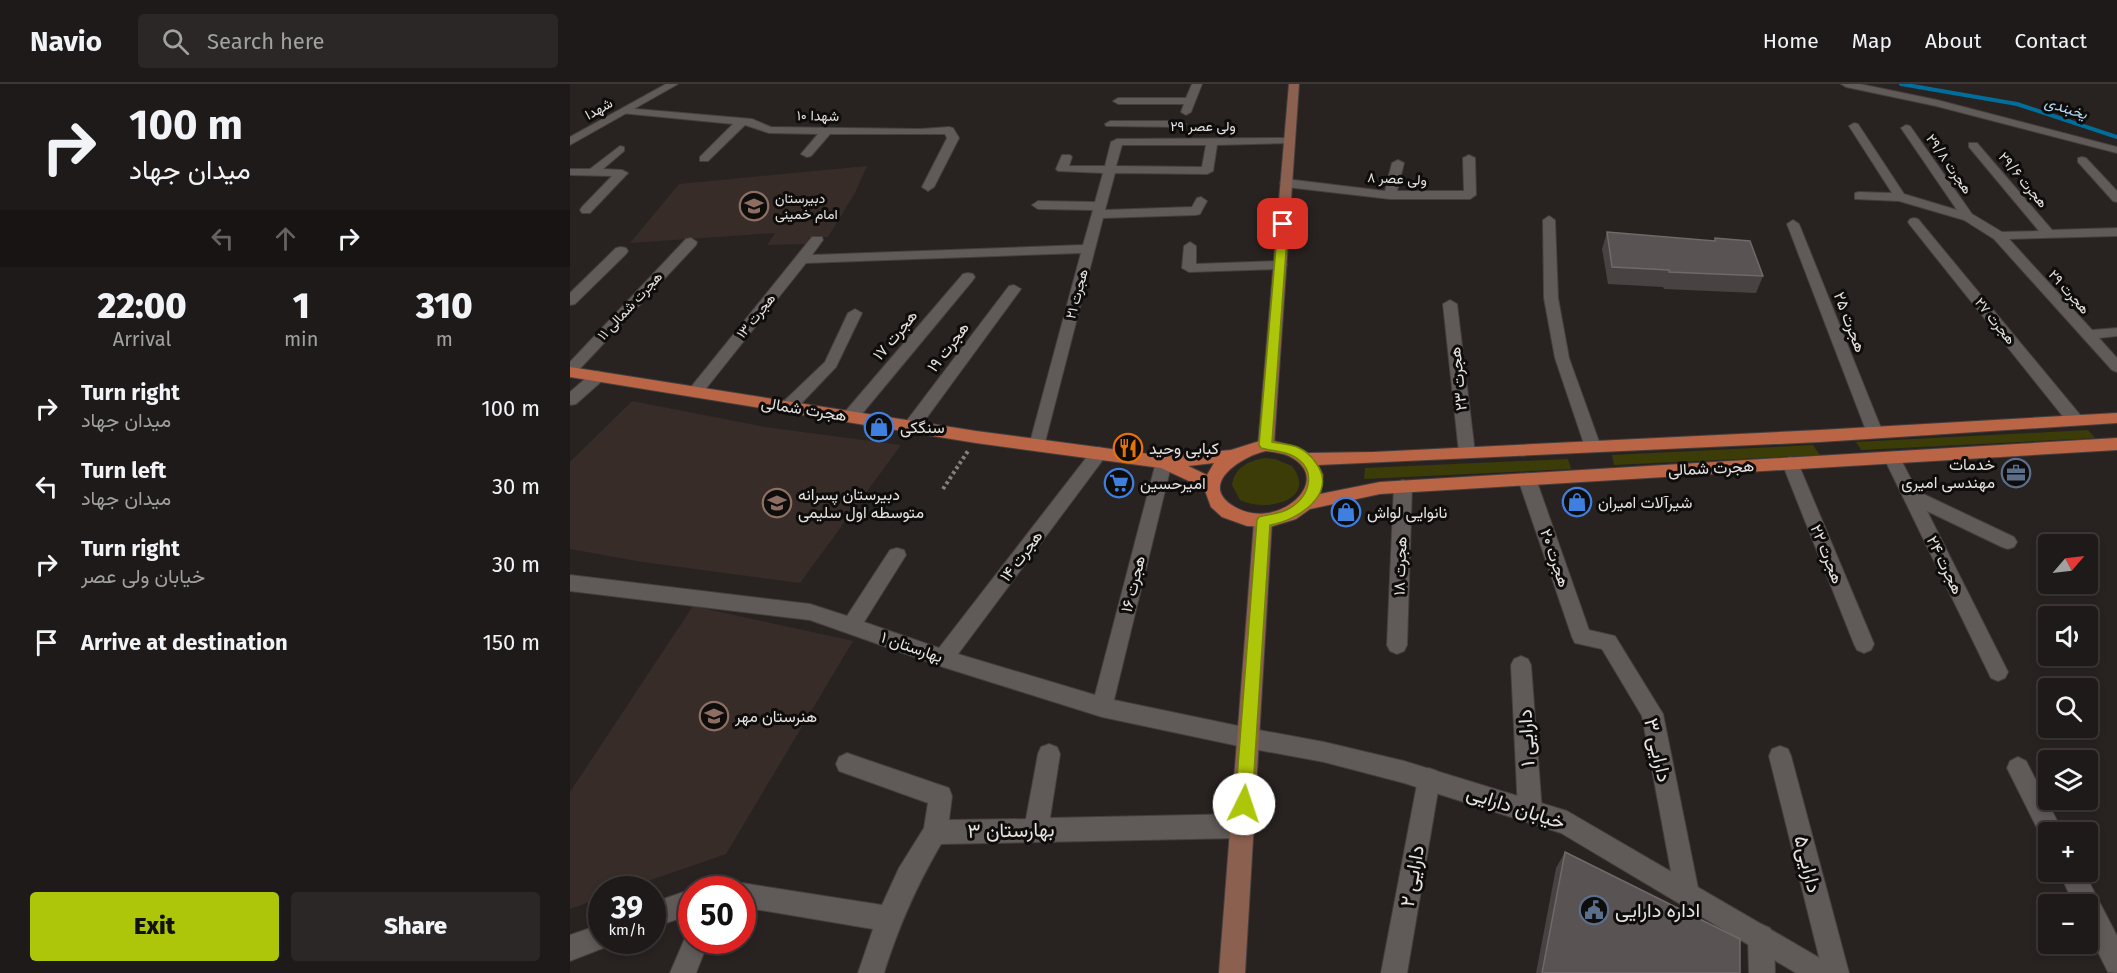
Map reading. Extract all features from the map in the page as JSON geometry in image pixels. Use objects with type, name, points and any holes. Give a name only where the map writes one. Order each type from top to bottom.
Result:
[{"type":"main road","points":[[1266,445],[1294,84]]},
{"type":"main road","name":"هجرت شمالی","points":[[570,371],[976,438],[1164,462],[1213,485]]},
{"type":"main road","name":"هجرت شمالی","points":[[1306,459],[1875,433],[2117,418]]},
{"type":"main road","points":[[2094,419],[2117,443]]},
{"type":"main road","name":"هجرت شمالی","points":[[1307,503],[1380,488],[1403,486],[2117,443]]},
{"type":"main road","points":[[1164,462],[1230,456],[1253,446],[1266,445],[1295,451],[1306,459],[1313,468],[1316,480],[1314,492],[1307,503],[1295,512],[1280,518],[1248,519],[1233,514],[1219,501],[1213,485],[1217,469],[1230,456]]},
{"type":"main road","points":[[1232,973],[1263,520]]},
{"type":"street","name":"شهدا","points":[[570,142],[673,84]]},
{"type":"street","points":[[1174,142],[1197,84]]},
{"type":"street","points":[[1846,84],[1937,103],[2117,150]]},
{"type":"street","points":[[1118,101],[1191,100]]},
{"type":"street","name":"شهدا ۱۰","points":[[625,111],[752,122],[769,130],[826,132],[949,130],[953,138],[928,187]]},
{"type":"street","points":[[704,159],[742,122]]},
{"type":"street","points":[[1110,124],[1181,124]]},
{"type":"street","points":[[1854,126],[1900,197]]},
{"type":"street","name":"هجرت ۲۹/۸","points":[[1906,128],[1968,217]]},
{"type":"street","points":[[807,154],[826,132]]},
{"type":"street","points":[[1066,157],[1062,169],[1207,171],[1212,141]]},
{"type":"street","name":"ولی عصر ۲۹","points":[[1117,142],[1289,141]]},
{"type":"street","name":"هجرت ۲۱","points":[[1037,446],[1117,142]]},
{"type":"street","name":"هجرت ۲۹/۶","points":[[1973,145],[2049,235]]},
{"type":"street","points":[[593,172],[620,149]]},
{"type":"street","name":"ولی عصر ۸","points":[[1286,183],[1390,195],[1470,195],[1469,158]]},
{"type":"street","points":[[2082,160],[2117,198]]},
{"type":"street","points":[[1390,195],[1398,163]]},
{"type":"street","points":[[570,172],[622,172],[586,210]]},
{"type":"street","name":"هجرت ۲۹","points":[[1859,196],[1900,197],[1968,217],[1999,236],[2117,367]]},
{"type":"street","points":[[1038,205],[1099,210],[1196,211],[1201,201]]},
{"type":"street","points":[[1549,220],[1551,298],[1560,348],[1593,447]]},
{"type":"street","name":"هجرت ۲۷","points":[[1914,222],[2075,420]]},
{"type":"street","name":"هجرت ۲۵","points":[[1793,224],[1875,433]]},
{"type":"street","points":[[1999,236],[2117,232]]},
{"type":"street","name":"هجرت ۱۳","points":[[695,392],[817,240]]},
{"type":"street","name":"هجرت شمالی ۱۱","points":[[570,371],[691,242]]},
{"type":"street","points":[[1190,246],[1189,268],[1280,265]]},
{"type":"street","points":[[801,259],[1089,249]]},
{"type":"street","points":[[570,302],[621,251]]},
{"type":"street","name":"هجرت ۱۷","points":[[850,417],[968,277]]},
{"type":"street","name":"هجرت ۱۹","points":[[911,427],[1014,289]]},
{"type":"street","name":"هجرت ۲۳","points":[[1450,304],[1467,453]]},
{"type":"street","points":[[788,407],[831,364],[855,313]]},
{"type":"street","points":[[2088,335],[2117,332]]},
{"type":"street","points":[[570,400],[598,376]]},
{"type":"street","name":"هجرت ۱۴","points":[[943,658],[1099,453]]},
{"type":"street","name":"هجرت ۲۴","points":[[1892,458],[1998,672]]},
{"type":"street","name":"هجرت ۱۶","points":[[1102,707],[1164,462]]},
{"type":"street","name":"هجرت ۲۲","points":[[1790,464],[1864,645]]},
{"type":"street","name":"هجرت ۲۰","points":[[1527,479],[1582,638]]},
{"type":"street","name":"هجرت ۱۸","points":[[1397,645],[1403,486]]},
{"type":"street","points":[[1910,495],[2008,542]]},
{"type":"street","points":[[851,626],[897,555]]},
{"type":"street","name":"بهارستان ۱","points":[[570,582],[810,612],[943,658],[1102,707],[1248,738]]},
{"type":"street","name":"دارایی ۳","points":[[1582,638],[1608,642],[1652,714],[1687,893]]},
{"type":"street","name":"دارایی ۱","points":[[1521,665],[1530,811]]},
{"type":"street","name":"خیابان دارایی","points":[[1248,738],[1324,752],[1429,779],[1567,823],[1821,973]]},
{"type":"street","points":[[1036,830],[1049,754]]},
{"type":"street","name":"دارایی۵","points":[[1780,756],[1836,973]]},
{"type":"street","points":[[847,764],[941,796],[935,832],[908,877],[889,919],[871,973]]},
{"type":"street","points":[[2018,768],[2046,822]]},
{"type":"street","name":"دارایی ۲","points":[[1394,973],[1429,779]]},
{"type":"street","name":"بهارستان ۳","points":[[935,832],[1242,826]]},
{"type":"street","points":[[756,897],[889,919]]},
{"type":"street","points":[[2098,925],[2117,963]]},
{"type":"street","points":[[1761,937],[1762,973]]},
{"type":"street","points":[[570,948],[588,941]]},
{"type":"street","points":[[683,973],[691,954]]},
{"type":"path","points":[[943,489],[976,438]]},
{"type":"shaded area","name":"دبیرستان امام خمینی","points":[[867,166],[855,193],[828,237],[809,237],[806,244],[767,245],[775,233],[630,243],[679,184]]},
{"type":"shaded area","points":[[632,401],[765,427],[901,445],[800,583],[642,562],[570,549],[570,462]]},
{"type":"shaded area","points":[[2088,430],[2095,438],[1861,450],[1856,442]]},
{"type":"shaded area","points":[[1813,445],[1820,455],[1614,465],[1612,455]]},
{"type":"shaded area","points":[[1265,458],[1275,459],[1292,466],[1298,478],[1299,487],[1286,501],[1275,504],[1251,504],[1240,500],[1232,485],[1236,474],[1248,463]]},
{"type":"shaded area","points":[[1568,459],[1571,469],[1364,479],[1365,468]]},
{"type":"shaded area","name":"هنرستان مهر","points":[[693,606],[853,641],[726,854],[663,876],[588,876],[588,903],[570,909],[570,792]]},
{"type":"building","points":[[1607,232],[1715,241],[1715,238],[1750,241],[1763,276],[1612,267]]},
{"type":"building","name":"اداره دارایی","points":[[1565,852],[1740,939],[1740,973],[1542,973]]},
{"type":"waterway","name":"یخبندی","points":[[1901,84],[2017,104],[2117,137]]},
{"type":"place","name":"دبیرستان امام خمینی","points":[[754,206]]},
{"type":"place","name":"سنگکی","points":[[879,427]]},
{"type":"place","name":"کبابی وحید","points":[[1128,448]]},
{"type":"place","name":"خدمات مهندسی امیری","points":[[2016,473]]},
{"type":"place","name":"امیرحسین","points":[[1119,483]]},
{"type":"place","name":"شیرآلات امیران","points":[[1577,502]]},
{"type":"place","name":"دبیرستان پسرانه متوسطه اول سلیمی","points":[[777,503]]},
{"type":"place","name":"نانوایی لواش","points":[[1346,512]]},
{"type":"place","name":"هنرستان مهر","points":[[714,716]]},
{"type":"place","name":"اداره دارایی","points":[[1594,910]]},
{"type":"route","points":[[1244,804],[1263,520],[1280,518],[1295,512],[1307,503],[1314,492],[1316,480],[1313,468],[1295,451],[1281,446],[1266,445],[1283,224]]}]
